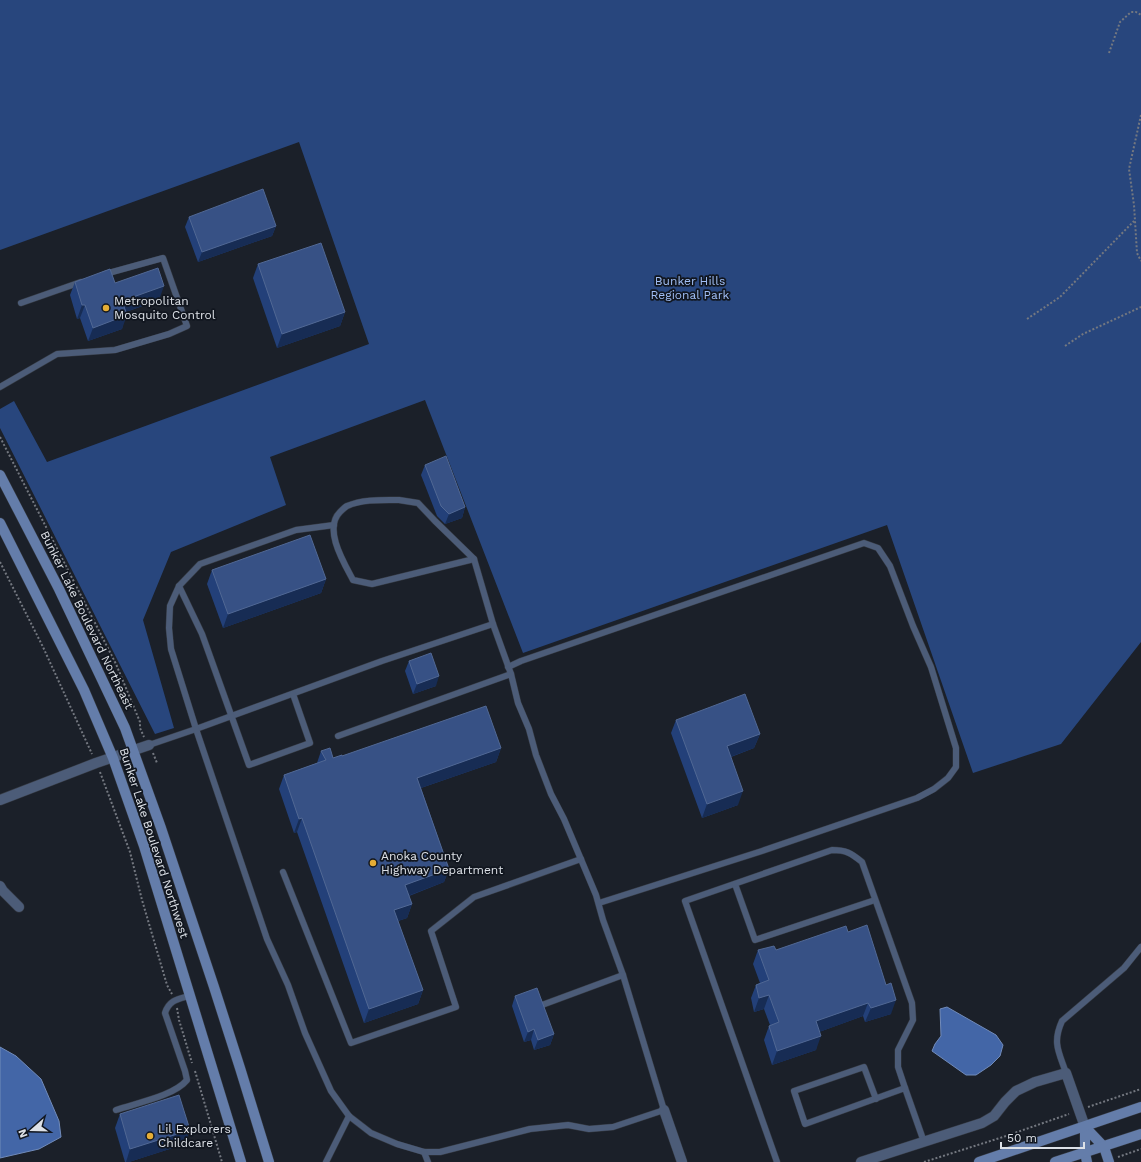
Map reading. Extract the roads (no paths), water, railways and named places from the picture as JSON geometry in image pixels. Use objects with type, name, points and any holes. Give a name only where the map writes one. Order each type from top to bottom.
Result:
[{"type":"main road","name":"Bunker Lake Boulevard Northeast","points":[[0,475],[59,589],[122,721],[144,780]]},
{"type":"main road","name":"Bunker Lake Boulevard Northwest","points":[[0,523],[78,677],[113,758],[144,846],[241,1162]]},
{"type":"main road","name":"Bunker Lake Boulevard Northwest","points":[[144,780],[230,1038],[269,1162]]},
{"type":"main road","points":[[980,1162],[1141,1108]]},
{"type":"main road","points":[[1085,1127],[1104,1147],[1109,1161]]},
{"type":"main road","points":[[1085,1127],[1086,1157]]},
{"type":"main road","points":[[1055,1162],[1086,1157],[1104,1147],[1141,1134]]},
{"type":"street","points":[[0,800],[149,745]]},
{"type":"street","points":[[0,886],[19,907]]},
{"type":"street","points":[[861,1162],[982,1123],[994,1116],[1016,1091],[1031,1084],[1066,1073],[1085,1127]]},
{"type":"street","points":[[664,1110],[682,1162]]},
{"type":"lane","points":[[0,386],[57,354],[115,350],[169,334],[187,326],[163,258],[100,275]]},
{"type":"lane","points":[[21,303],[86,280]]},
{"type":"lane","points":[[334,525],[296,530],[200,564],[179,586],[170,606],[171,649],[196,729],[267,939],[288,985],[305,1033],[330,1091],[349,1116],[371,1133],[397,1144],[424,1152],[440,1152],[530,1129],[568,1125],[589,1129],[613,1127],[664,1110],[623,975],[603,920],[599,904],[564,819],[550,794],[544,779],[529,729],[518,703],[511,674],[493,624],[474,559],[418,503],[399,500],[368,501],[346,506],[337,515],[334,525],[335,540],[353,580],[372,584],[474,559]]},
{"type":"lane","points":[[508,667],[521,661],[864,543],[878,548],[890,566],[913,626],[931,667],[956,748],[956,767],[948,778],[934,790],[917,798],[777,846],[599,904]]},
{"type":"lane","points":[[179,586],[202,634],[249,765],[310,743],[293,694]]},
{"type":"lane","points":[[149,745],[382,661],[493,624]]},
{"type":"lane","points":[[338,736],[511,674]]},
{"type":"lane","points":[[777,1162],[685,901],[832,850],[842,850],[853,854],[862,862],[912,1003],[913,1020],[898,1050],[898,1067],[924,1142]]},
{"type":"lane","points":[[283,872],[351,1043],[456,1007],[431,932],[474,897],[581,860]]},
{"type":"lane","points":[[735,884],[755,940],[875,900]]},
{"type":"lane","points":[[1066,1073],[1057,1045],[1057,1032],[1062,1021],[1124,968],[1141,948]]},
{"type":"lane","points":[[542,1005],[623,975]]},
{"type":"lane","points":[[116,1110],[169,1093],[181,1087],[187,1080],[165,1012],[167,1006],[175,1000],[189,996]]},
{"type":"lane","points":[[876,1099],[864,1067],[794,1092],[805,1124],[876,1099],[905,1088]]},
{"type":"lane","points":[[326,1162],[349,1116]]},
{"type":"lane","points":[[424,1152],[428,1162]]},
{"type":"place","name":"Metropolitan Mosquito Control","points":[[106,308]]},
{"type":"place","name":"Anoka County Highway Department","points":[[373,863]]},
{"type":"place","name":"Lil Explorers Childcare","points":[[150,1136]]},
{"type":"park label","name":"Bunker Hills Regional Park","points":[[690,288]]}]
